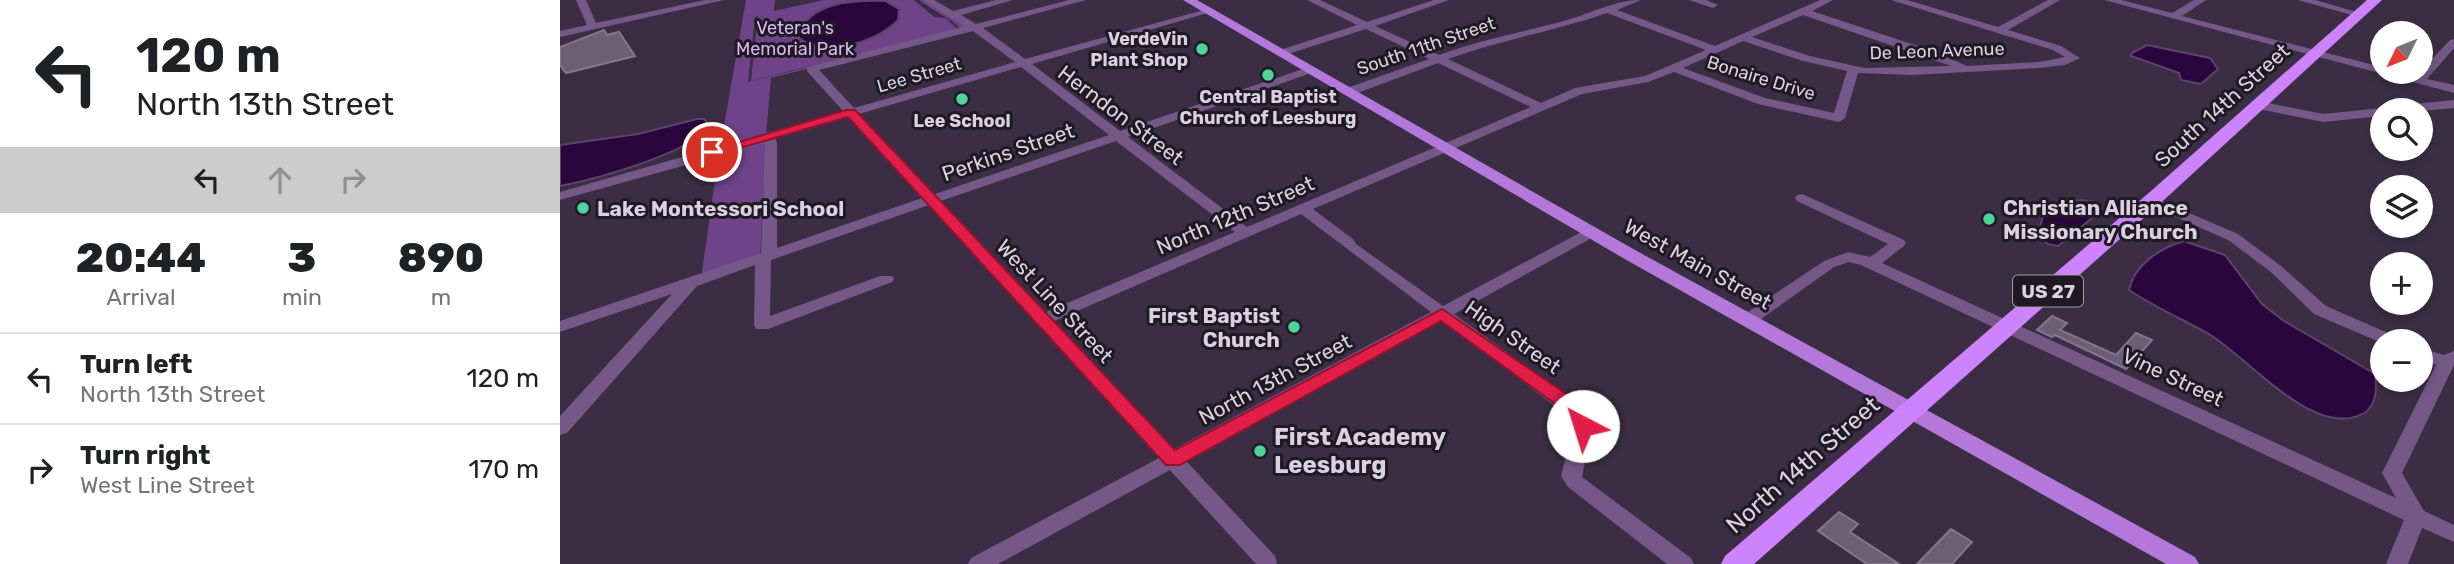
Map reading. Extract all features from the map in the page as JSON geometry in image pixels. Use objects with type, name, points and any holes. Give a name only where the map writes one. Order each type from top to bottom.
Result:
[{"type":"highway","name":"South 14th Street","points":[[1910,411],[2152,201],[2375,0]]},
{"type":"highway","name":"North 14th Street","points":[[1735,564],[1910,411]]},
{"type":"main road","name":"West Main Street","points":[[1189,0],[1592,232],[2186,564]]},
{"type":"street","points":[[581,0],[593,27]]},
{"type":"street","points":[[560,34],[693,3],[719,0]]},
{"type":"street","points":[[950,15],[1008,0]]},
{"type":"street","points":[[974,27],[1081,0]]},
{"type":"street","points":[[1312,0],[1541,107]]},
{"type":"street","points":[[1405,0],[1421,7]]},
{"type":"street","points":[[1281,53],[1444,0]]},
{"type":"street","name":"South 11th Street","points":[[1348,92],[1483,43],[1636,0]]},
{"type":"street","points":[[1694,0],[1713,5]]},
{"type":"street","name":"North 12th Street","points":[[1041,320],[1541,107],[1587,89],[1639,82],[1828,0]]},
{"type":"street","points":[[1903,1],[1999,31],[2055,0]]},
{"type":"street","points":[[2109,0],[2370,67]]},
{"type":"street","points":[[2175,16],[2201,0]]},
{"type":"street","points":[[2303,0],[2359,14]]},
{"type":"street","name":"Herndon Street","points":[[931,1],[950,15],[974,27],[1245,233]]},
{"type":"street","name":"Lee Street","points":[[560,196],[1207,10]]},
{"type":"street","points":[[1608,10],[1714,50]]},
{"type":"street","points":[[1802,11],[1926,51],[1965,68]]},
{"type":"street","name":"West Line Street","points":[[974,27],[811,69],[930,201],[1267,562]]},
{"type":"street","name":"De Leon Avenue","points":[[1743,38],[1788,54],[1853,70],[1901,73],[2061,63],[2074,58],[2056,48],[1999,31]]},
{"type":"street","points":[[2433,67],[2449,53],[2454,42]]},
{"type":"street","name":"Bonaire Drive","points":[[1674,68],[1762,101],[1839,118],[1853,70]]},
{"type":"street","name":"Perkins Street","points":[[560,327],[1310,70]]},
{"type":"street","points":[[2433,84],[2454,89]]},
{"type":"street","points":[[2433,106],[2454,104]]},
{"type":"street","points":[[2258,105],[2323,118],[2370,113]]},
{"type":"street","points":[[768,136],[771,143],[762,325],[886,279]]},
{"type":"street","points":[[1748,320],[1829,264],[1848,257],[1872,263],[1899,243],[1802,198]]},
{"type":"street","points":[[2152,201],[2233,237],[2276,269],[2320,310],[2370,332]]},
{"type":"street","name":"High Street","points":[[1302,208],[1581,416],[1583,426],[1572,476],[1575,482],[1683,564]]},
{"type":"street","name":"North 13th Street","points":[[979,564],[1592,232]]},
{"type":"street","name":"Vine Street","points":[[1872,263],[2454,534]]},
{"type":"street","points":[[560,428],[691,283]]},
{"type":"street","points":[[2397,564],[2416,516],[2407,495],[2392,473],[2450,359]]},
{"type":"green space","name":"Veteran's Memorial Park","points":[[746,0],[775,0],[774,11],[824,0],[914,0],[934,17],[946,18],[957,29],[751,81],[758,16],[755,17],[748,82],[958,30],[960,28],[950,20],[919,0],[925,0],[972,27],[771,78],[766,135],[720,148]]},
{"type":"green space","points":[[766,139],[760,260],[701,279],[719,152]]},
{"type":"shaded area","points":[[859,1],[885,1],[899,9],[898,20],[864,41],[821,47],[798,37],[803,25],[821,10]]},
{"type":"shaded area","points":[[2147,45],[2210,58],[2218,69],[2201,84],[2181,80],[2179,73],[2131,56]]},
{"type":"shaded area","points":[[704,119],[710,126],[682,146],[640,164],[560,186],[560,145],[638,134]]},
{"type":"shaded area","points":[[2083,200],[2097,203],[2103,209],[2058,246],[2048,244],[2038,235],[2044,212],[2058,203]]},
{"type":"shaded area","points":[[2184,241],[2225,255],[2262,304],[2284,321],[2370,371],[2370,392],[2375,392],[2368,410],[2345,419],[2325,416],[2304,407],[2209,334],[2129,290],[2142,265],[2166,248]]},
{"type":"building","points":[[604,30],[607,35],[619,32],[635,56],[566,73],[560,65],[560,47]]},
{"type":"building","points":[[2052,316],[2067,323],[2060,330],[2116,355],[2136,333],[2152,340],[2126,369],[2055,335],[2052,337],[2037,330]]},
{"type":"building","points":[[1839,512],[1858,524],[1850,532],[1899,564],[1867,564],[1818,531]]},
{"type":"building","points":[[1951,529],[1972,542],[1952,564],[1917,564]]},
{"type":"place","name":"VerdeVin Plant Shop","points":[[1202,49]]},
{"type":"place","name":"Central Baptist Church of Leesburg","points":[[1268,75]]},
{"type":"place","name":"Lee School","points":[[962,99]]},
{"type":"place","name":"Lake Montessori School","points":[[583,208]]},
{"type":"place","name":"Christian Alliance Missionary Church","points":[[1989,219]]},
{"type":"place","name":"First Baptist Church","points":[[1294,327]]},
{"type":"place","name":"First Academy Leesburg","points":[[1260,451]]},
{"type":"route","points":[[712,152],[851,113],[1173,460],[1442,314],[1571,407],[1581,416],[1583,426]]}]
